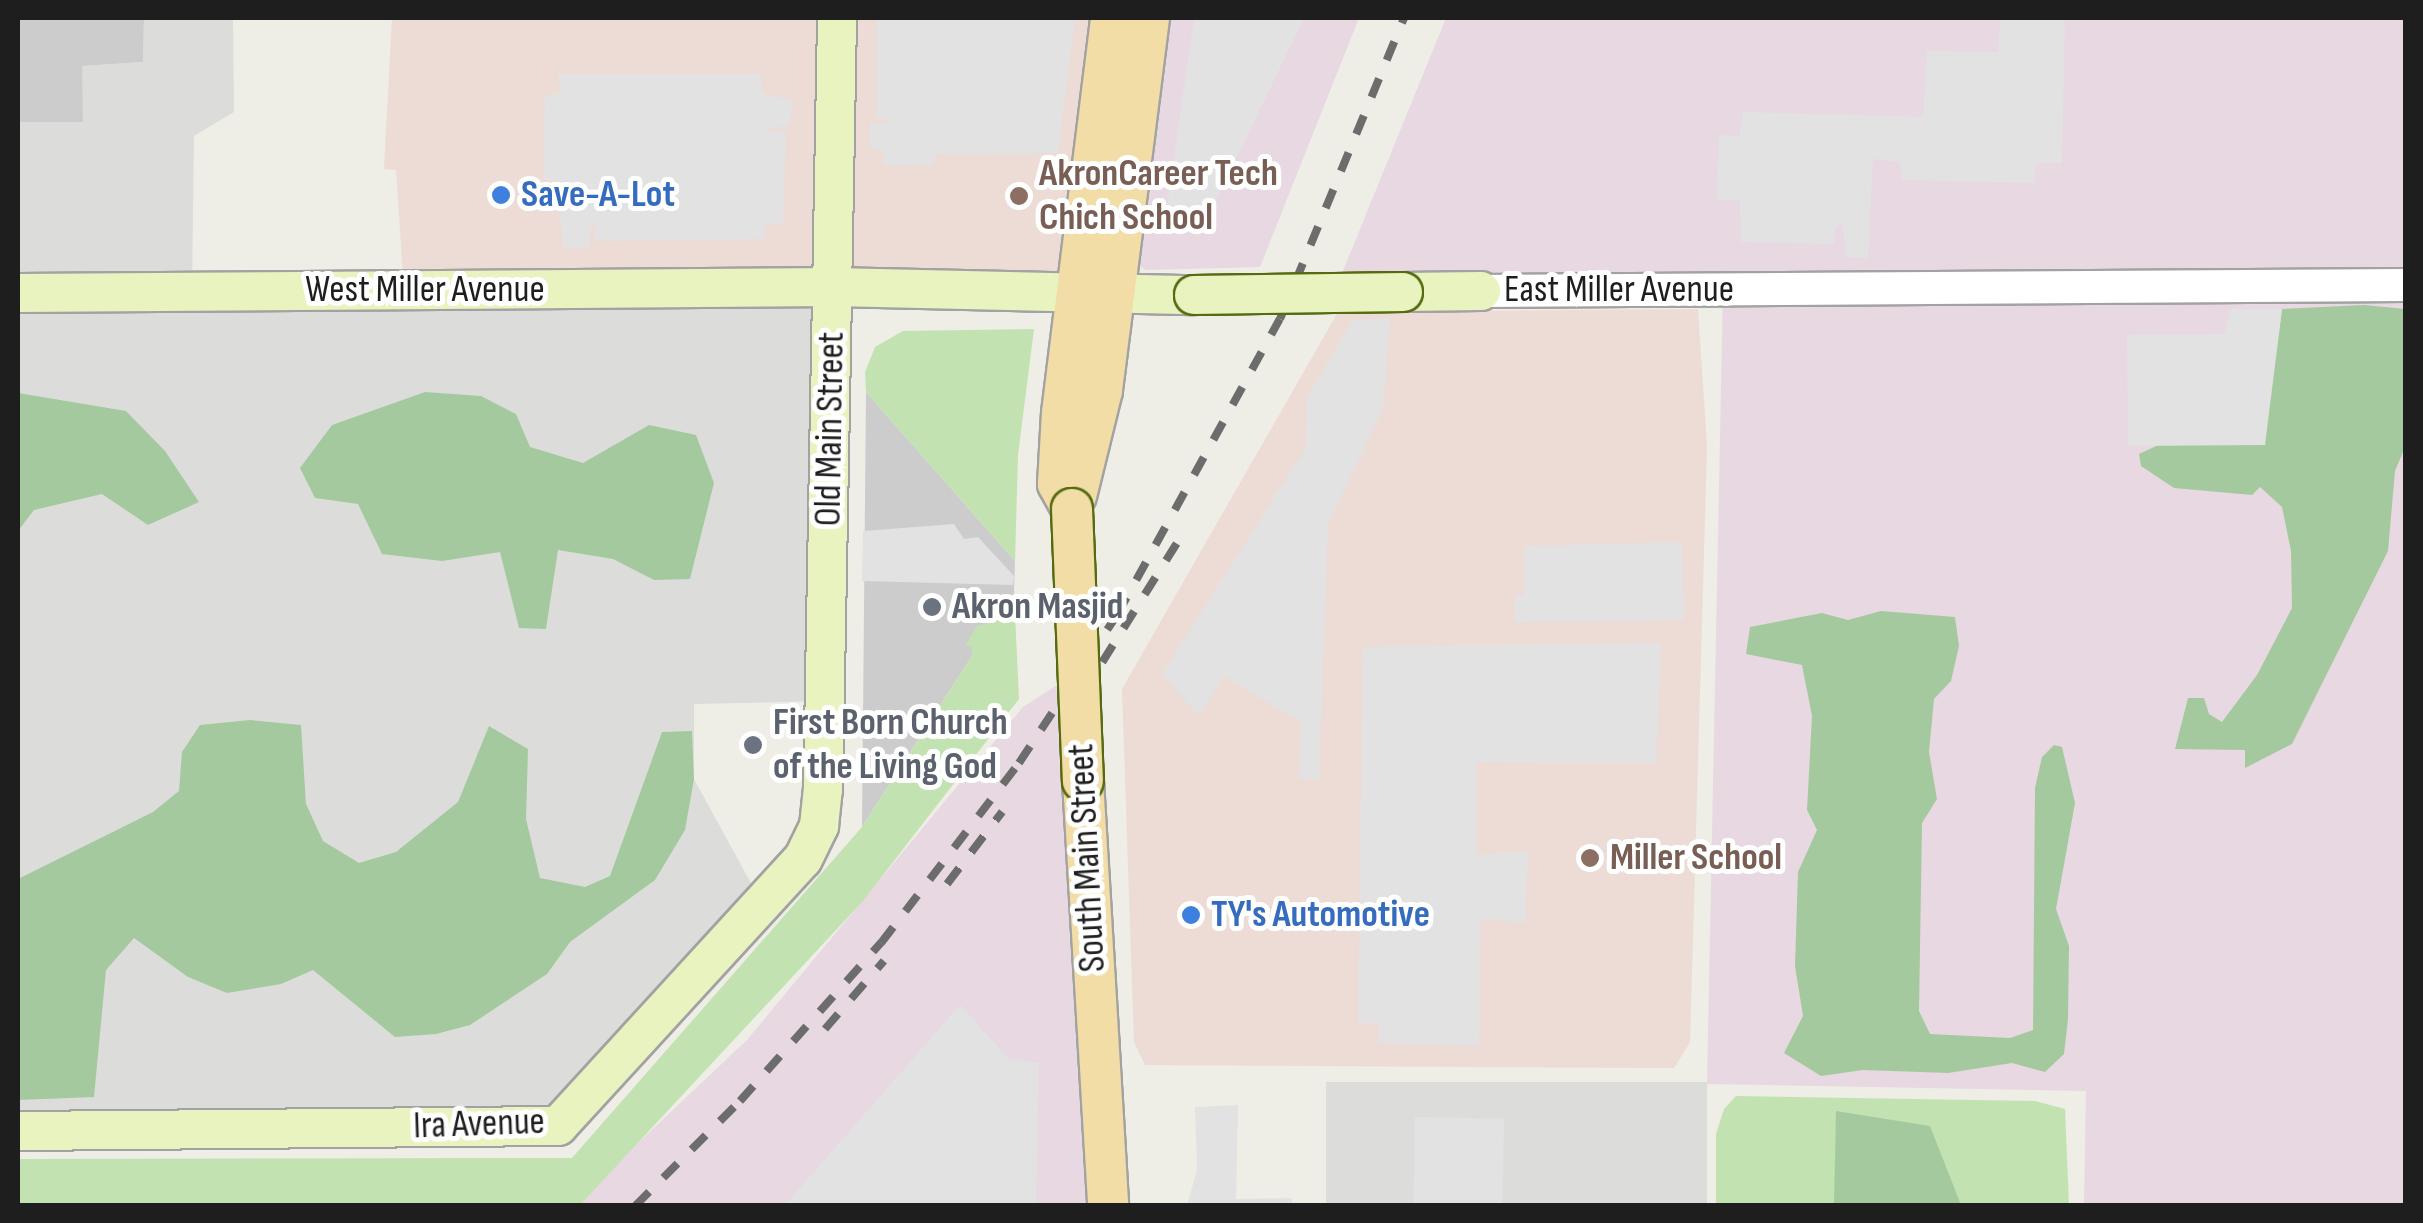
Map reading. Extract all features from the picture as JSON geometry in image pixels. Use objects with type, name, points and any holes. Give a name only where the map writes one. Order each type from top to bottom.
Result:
[{"type":"main road","name":"Old Main Street","points":[[815,839],[823,790],[837,18]]},
{"type":"main road","name":"South Main Street","points":[[1096,296],[1111,18]]},
{"type":"main road","name":"South Main Street","points":[[1108,1206],[1083,782],[1072,510],[1058,484],[1149,18]]},
{"type":"main road","name":"West Miller Avenue","points":[[18,293],[833,287]]},
{"type":"main road","name":"East Miller Avenue","points":[[833,287],[1096,296],[1481,292]]},
{"type":"main road","name":"Ira Avenue","points":[[18,1131],[558,1126],[742,929],[815,839]]},
{"type":"street","name":"East Miller Avenue","points":[[1481,292],[2406,285]]},
{"type":"shaded area","points":[[18,18],[144,18],[143,62],[82,66],[83,122],[18,122]]},
{"type":"shaded area","points":[[144,18],[233,18],[234,112],[194,136],[192,292],[833,287],[825,701],[694,704],[694,779],[763,905],[558,1126],[18,1131],[18,122],[83,122],[81,66],[143,62]]},
{"type":"shaded area","points":[[392,18],[837,18],[833,287],[404,290],[396,170],[384,169]]},
{"type":"shaded area","points":[[843,18],[1105,18],[1073,290],[841,280]]},
{"type":"shaded area","points":[[877,18],[1075,18],[1058,153],[935,154],[934,165],[883,166],[884,151],[869,147],[870,123],[894,122],[877,117]]},
{"type":"shaded area","points":[[1156,18],[1359,18],[1260,267],[1146,270],[1130,260]]},
{"type":"shaded area","points":[[1194,18],[1304,18],[1205,224],[1166,213]]},
{"type":"shaded area","points":[[1446,18],[2405,18],[2405,1205],[2084,1205],[2086,1091],[1707,1084],[1723,290],[1334,293]]},
{"type":"shaded area","points":[[2000,18],[2065,18],[2062,163],[2036,163],[2034,183],[1902,180],[1900,162],[1873,159],[1868,258],[1847,257],[1842,224],[1835,228],[1834,244],[1741,242],[1740,201],[1717,199],[1719,135],[1739,136],[1743,112],[1923,117],[1927,51],[1998,52]]},
{"type":"shaded area","points":[[557,74],[761,74],[763,94],[792,100],[790,125],[765,130],[786,133],[783,223],[765,224],[764,239],[594,241],[597,226],[591,226],[589,247],[563,248],[558,181],[544,180],[545,96],[562,93]]},
{"type":"shaded area","points":[[1698,309],[1707,446],[1690,1042],[1674,1068],[1145,1065],[1134,1042],[1122,689],[1338,312]]},
{"type":"shaded area","points":[[2231,309],[2282,309],[2265,445],[2128,446],[2127,335],[2224,334]]},
{"type":"shaded area","points":[[1390,318],[1383,409],[1328,523],[1319,780],[1299,778],[1301,722],[1224,676],[1199,716],[1162,674],[1305,449],[1307,397],[1353,320]]},
{"type":"shaded area","points":[[866,392],[1015,561],[1014,593],[996,621],[967,646],[973,645],[972,656],[862,827]]},
{"type":"shaded area","points":[[954,524],[964,539],[978,537],[1014,576],[1013,585],[862,581],[863,531]]},
{"type":"shaded area","points":[[1682,542],[1684,620],[1515,622],[1515,596],[1524,595],[1524,546]]},
{"type":"shaded area","points":[[1661,643],[1656,763],[1476,762],[1477,855],[1528,852],[1525,922],[1481,919],[1479,1046],[1379,1043],[1379,1023],[1358,1023],[1363,647]]},
{"type":"shaded area","points":[[1082,669],[1108,1205],[571,1206],[747,1040],[1023,707]]},
{"type":"shaded area","points":[[960,1005],[1009,1059],[1039,1063],[1036,1205],[785,1205]]},
{"type":"shaded area","points":[[1326,1082],[1707,1082],[1707,1206],[1326,1206]]},
{"type":"shaded area","points":[[1238,1105],[1236,1199],[1292,1198],[1292,1205],[1187,1205],[1197,1170],[1195,1107]]},
{"type":"shaded area","points":[[1415,1117],[1504,1119],[1502,1206],[1413,1205]]},
{"type":"green space","points":[[2364,305],[2405,309],[2405,447],[2395,471],[2388,551],[2292,744],[2245,768],[2245,750],[2175,749],[2188,698],[2204,698],[2209,714],[2222,722],[2257,675],[2292,608],[2291,551],[2282,507],[2260,487],[2252,495],[2174,488],[2141,466],[2139,454],[2271,393],[2282,309]]},
{"type":"green space","points":[[1034,329],[1018,455],[1015,561],[866,392],[865,372],[875,347],[903,331]]},
{"type":"green space","points":[[425,392],[481,396],[516,414],[530,447],[583,463],[649,425],[696,435],[714,483],[690,579],[654,580],[613,559],[558,550],[546,629],[519,628],[500,552],[442,561],[382,554],[358,504],[315,498],[300,468],[332,425]]},
{"type":"green space","points":[[18,393],[126,411],[165,451],[199,502],[148,525],[102,494],[34,510],[18,531]]},
{"type":"green space","points":[[1014,593],[1019,699],[863,901],[580,1205],[18,1205],[18,1159],[572,1158],[862,827],[972,656],[972,646],[965,646],[977,626],[996,621]]},
{"type":"green space","points":[[1881,611],[1955,617],[1959,646],[1951,681],[1934,699],[1929,752],[1937,799],[1922,823],[1919,1011],[1930,1034],[2010,1038],[2033,1030],[2035,788],[2042,757],[2054,745],[2062,747],[2075,803],[2056,909],[2069,946],[2068,1019],[2064,1054],[2045,1072],[2012,1063],[1948,1073],[1863,1070],[1821,1076],[1784,1053],[1803,1016],[1795,966],[1798,872],[1817,830],[1807,810],[1812,716],[1802,665],[1746,654],[1750,627],[1822,613],[1848,620]]},
{"type":"green space","points":[[250,720],[301,725],[306,804],[323,841],[359,863],[396,852],[458,802],[489,726],[528,749],[526,819],[540,878],[585,887],[610,876],[662,732],[692,731],[694,779],[685,830],[655,880],[570,942],[547,974],[470,1025],[436,1034],[395,1037],[313,970],[281,984],[227,993],[188,977],[134,938],[106,970],[94,1097],[18,1100],[18,879],[153,812],[179,791],[182,752],[200,725]]},
{"type":"green space","points":[[1736,1096],[2035,1101],[2065,1109],[2069,1205],[1716,1206],[1716,1134],[1724,1109]]},
{"type":"green space","points":[[1836,1111],[1930,1126],[1961,1205],[1834,1205]]},
{"type":"railway","points":[[635,1206],[740,1101],[881,943],[1019,763],[1117,615],[1280,319],[1404,18]]},
{"type":"railway","points":[[1081,696],[1187,527]]},
{"type":"railway","points":[[947,884],[1002,812]]},
{"type":"railway","points":[[825,1029],[884,961]]},
{"type":"place","name":"Save-A-Lot","points":[[501,195]]},
{"type":"place","name":"AkronCareer Tech Chich School","points":[[1019,196]]},
{"type":"place","name":"Akron Masjid","points":[[932,607]]},
{"type":"place","name":"First Born Church of the Living God","points":[[753,745]]},
{"type":"place","name":"Miller School","points":[[1590,858]]},
{"type":"place","name":"TY's Automotive","points":[[1191,915]]}]
